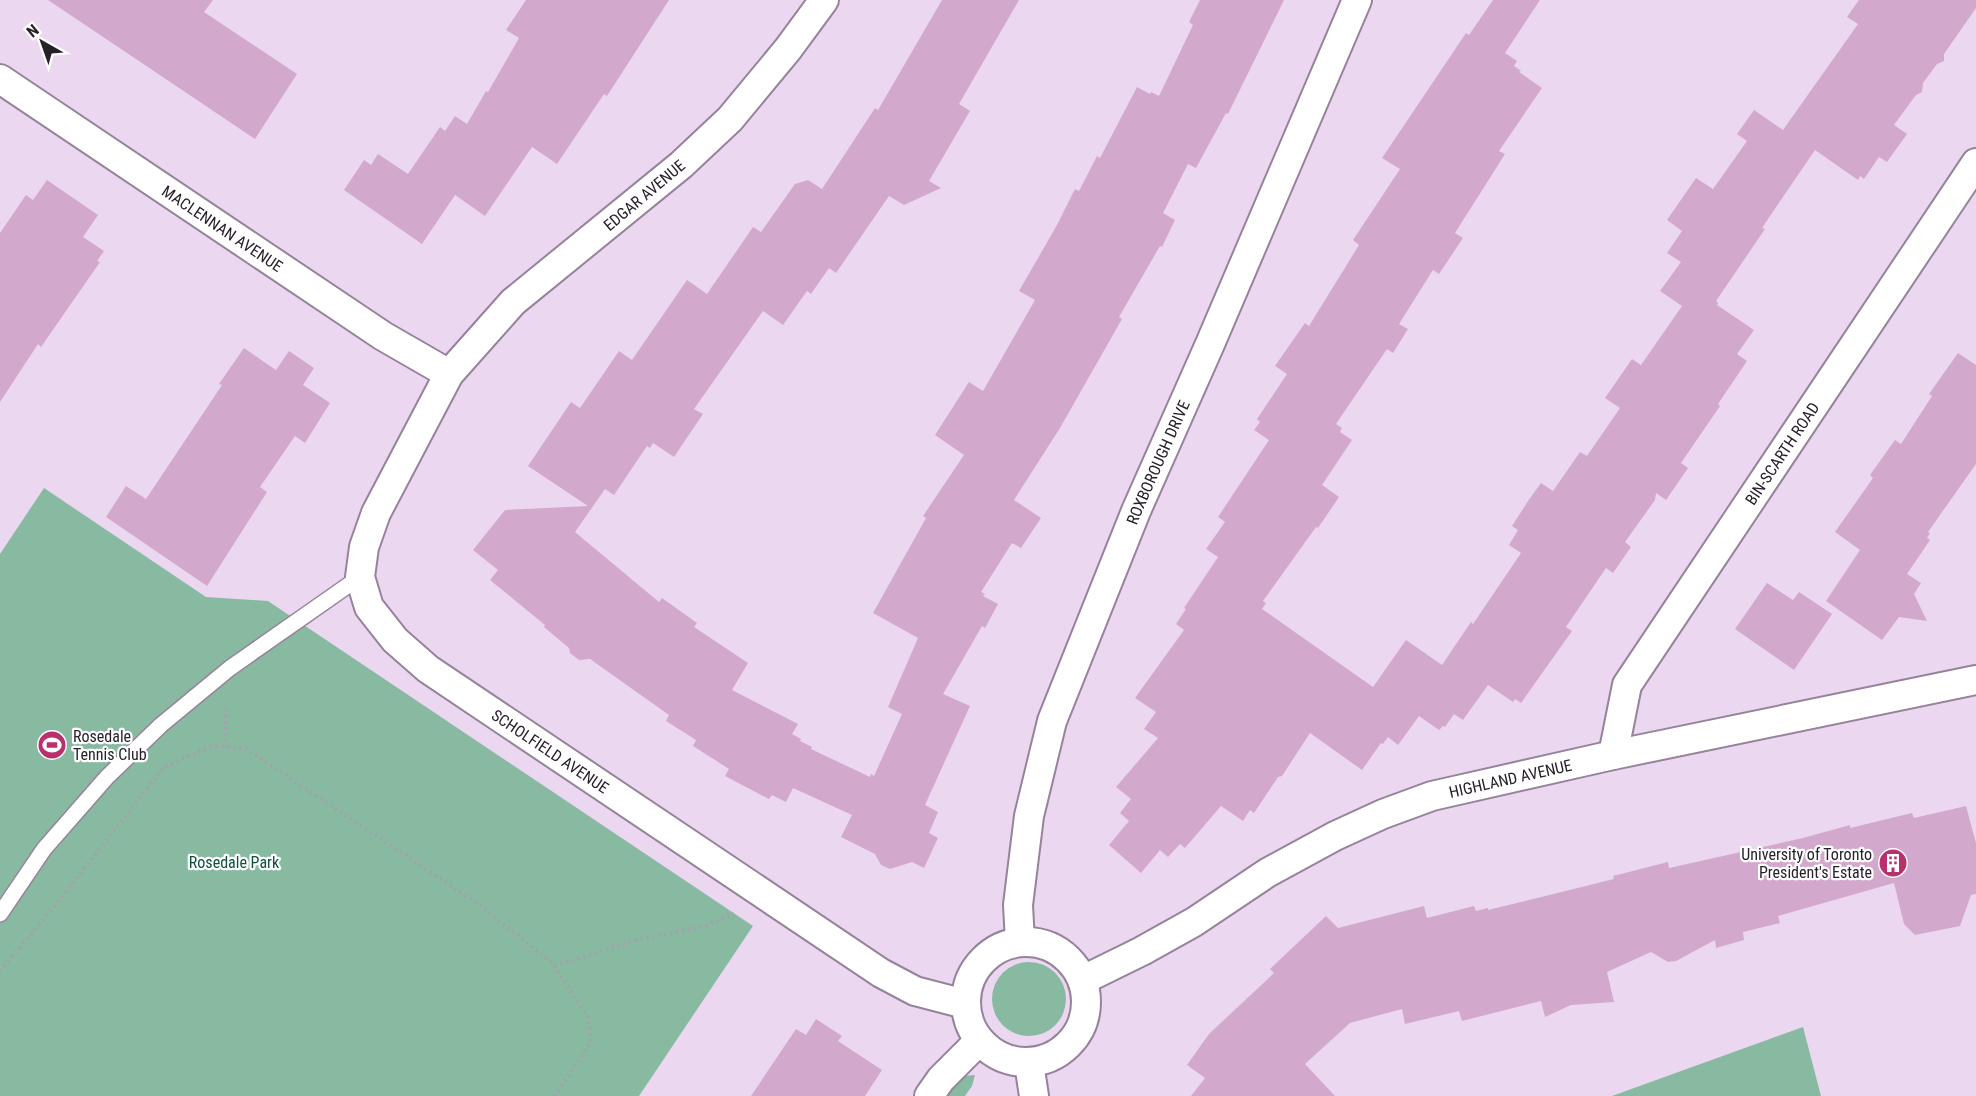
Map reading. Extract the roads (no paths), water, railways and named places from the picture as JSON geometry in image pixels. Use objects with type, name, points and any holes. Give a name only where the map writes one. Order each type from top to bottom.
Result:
[{"type":"street","name":"EDGAR AVENUE","points":[[449,374],[513,302],[681,165],[730,119],[788,49],[824,0]]},
{"type":"street","name":"ROXBOROUGH DRIVE","points":[[1020,942],[1018,905],[1029,816],[1052,721],[1136,511],[1357,0]]},
{"type":"street","name":"MACLENNAN AVENUE","points":[[0,79],[383,336],[449,374]]},
{"type":"street","name":"BIN-SCARTH ROAD","points":[[1613,755],[1627,685],[1976,163]]},
{"type":"street","name":"SCHOLFIELD AVENUE","points":[[449,374],[376,513],[364,547],[360,577],[369,607],[395,640],[428,669],[880,973],[915,991],[965,1004]]},
{"type":"street","name":"HIGHLAND AVENUE","points":[[1083,980],[1194,922],[1267,873],[1335,836],[1383,814],[1432,796],[1613,755],[1976,680]]},
{"type":"street","points":[[1020,942],[1040,943],[1058,950],[1073,963],[1083,980],[1087,999],[1085,1018],[1078,1035],[1065,1050],[1048,1059],[1029,1063],[1010,1061],[993,1054],[979,1041],[967,1017],[965,1004],[968,986],[975,969],[987,955],[1003,946],[1020,942]]},
{"type":"street","points":[[930,1096],[941,1078],[979,1041]]},
{"type":"street","points":[[1029,1063],[1034,1096]]},
{"type":"lane","points":[[0,914],[44,849],[107,777],[161,725],[230,668],[360,577]]},
{"type":"place","name":"Rosedale Tennis Club","points":[[52,745]]},
{"type":"place","name":"University of Toronto President's Estate","points":[[1893,863]]},
{"type":"park label","name":"Rosedale Park","points":[[234,862]]}]
